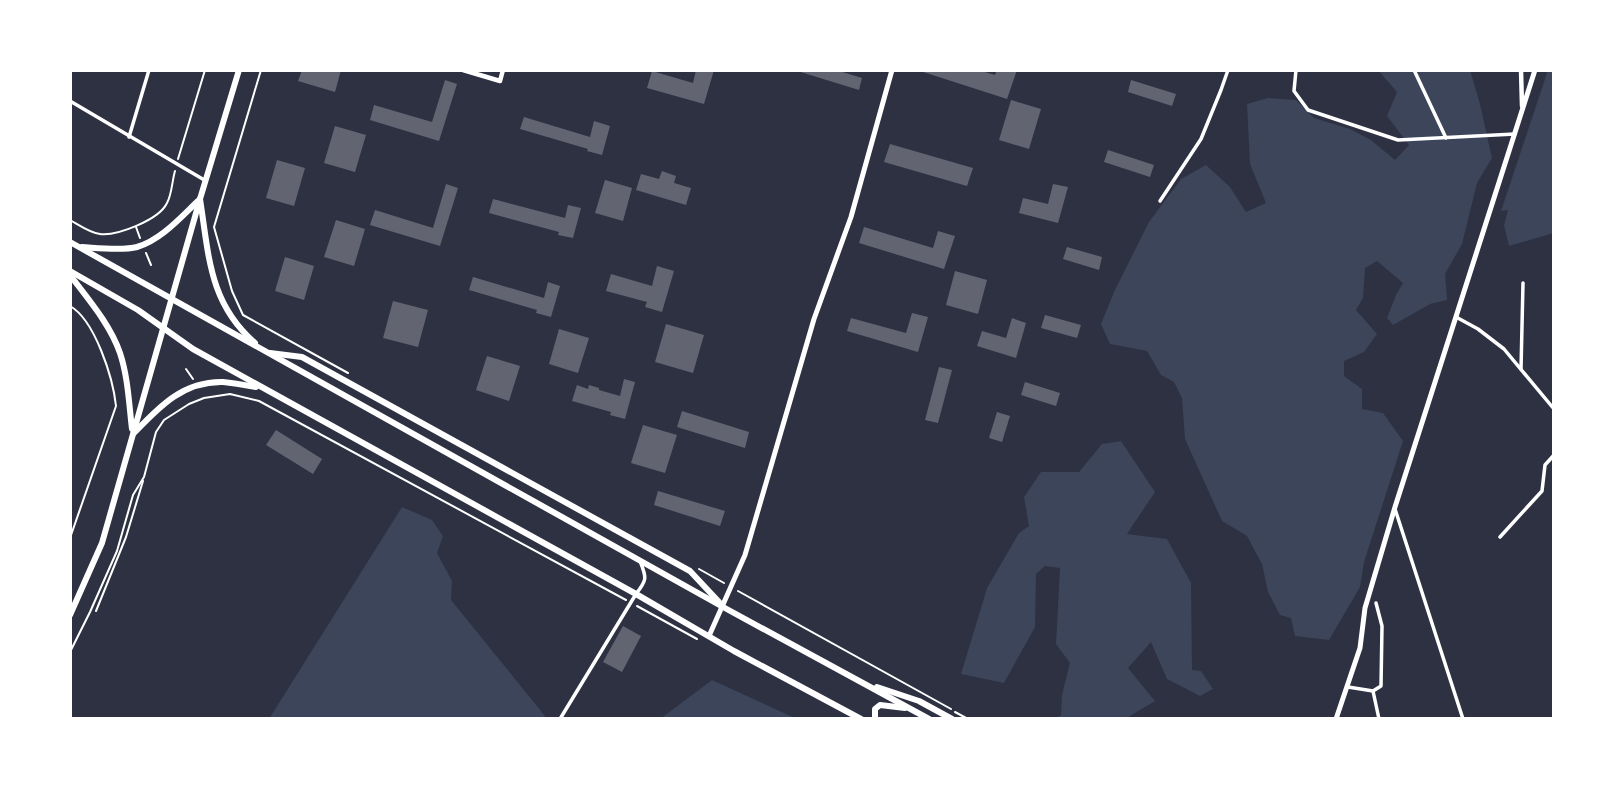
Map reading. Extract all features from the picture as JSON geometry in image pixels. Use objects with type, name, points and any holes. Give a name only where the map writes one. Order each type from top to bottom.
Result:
[{"type":"main road","points":[[70,615],[102,542],[238,70]]},
{"type":"main road","points":[[709,636],[745,555],[814,319],[851,217],[892,70]]},
{"type":"main road","points":[[1336,719],[1360,648],[1365,608],[1395,507],[1535,70]]},
{"type":"main road","points":[[200,199],[209,262],[216,288],[230,318],[265,352],[302,357],[690,571],[723,607]]},
{"type":"main road","points":[[79,247],[136,247],[153,240],[200,199]]},
{"type":"main road","points":[[70,242],[929,719]]},
{"type":"main road","points":[[70,273],[138,310],[192,349],[861,719]]},
{"type":"main road","points":[[70,273],[107,326],[119,352],[125,374],[133,434]]},
{"type":"main road","points":[[133,434],[164,402],[202,384],[222,382],[263,388]]},
{"type":"main road","points":[[861,682],[919,701],[952,719]]},
{"type":"main road","points":[[875,719],[875,709],[880,705],[911,709]]},
{"type":"street","points":[[130,137],[149,70]]},
{"type":"street","points":[[463,70],[500,81],[503,70]]},
{"type":"street","points":[[1160,201],[1200,139],[1228,70]]},
{"type":"street","points":[[1296,70],[1294,91],[1308,110],[1398,141],[1515,134]]},
{"type":"street","points":[[1414,70],[1446,138]]},
{"type":"street","points":[[1521,70],[1522,110]]},
{"type":"street","points":[[70,101],[205,181]]},
{"type":"street","points":[[1521,370],[1523,283]]},
{"type":"street","points":[[1457,317],[1504,349],[1554,409]]},
{"type":"street","points":[[1500,537],[1542,491],[1545,465],[1554,454]]},
{"type":"street","points":[[1395,507],[1462,719]]},
{"type":"street","points":[[559,719],[645,582],[646,574],[639,559]]},
{"type":"street","points":[[1346,687],[1373,691],[1381,686],[1382,626],[1376,603]]},
{"type":"street","points":[[1373,691],[1379,719]]},
{"type":"path","points":[[70,220],[95,233],[103,234],[135,226],[166,205],[205,70]]},
{"type":"path","points":[[233,291],[214,226],[261,70]]},
{"type":"path","points":[[70,306],[86,319],[94,335],[114,389],[116,406],[70,538]]},
{"type":"path","points":[[96,611],[126,537],[156,432],[163,420],[188,404],[204,398],[230,394],[259,401],[697,639]]},
{"type":"path","points":[[70,652],[117,551],[133,495],[144,477]]},
{"type":"shaded area","points":[[1378,70],[1470,70],[1492,158],[1477,183],[1462,244],[1445,274],[1447,300],[1430,304],[1393,325],[1387,318],[1403,283],[1377,261],[1365,268],[1363,298],[1356,310],[1377,334],[1364,352],[1344,361],[1344,376],[1362,389],[1362,409],[1383,413],[1403,441],[1364,562],[1360,587],[1329,640],[1295,636],[1291,618],[1280,615],[1268,592],[1262,564],[1247,536],[1222,521],[1185,439],[1182,398],[1174,382],[1161,375],[1147,351],[1110,344],[1101,324],[1149,222],[1181,179],[1206,165],[1230,187],[1246,212],[1266,203],[1250,164],[1247,104],[1268,98],[1296,100],[1314,118],[1350,129],[1371,140],[1395,160],[1409,145],[1387,116],[1397,92]]},
{"type":"shaded area","points":[[1548,70],[1554,70],[1554,233],[1509,246],[1504,225],[1508,210],[1501,211]]},
{"type":"shaded area","points":[[1121,441],[1155,492],[1127,534],[1167,539],[1191,583],[1192,670],[1201,671],[1213,689],[1200,696],[1167,679],[1151,642],[1128,668],[1155,701],[1125,719],[1055,719],[1061,715],[1062,695],[1070,663],[1056,644],[1060,568],[1045,566],[1036,574],[1035,627],[1004,683],[961,674],[987,588],[1019,533],[1029,526],[1024,497],[1041,472],[1079,472],[1102,444]]},
{"type":"shaded area","points":[[402,507],[432,520],[443,536],[437,553],[452,581],[451,600],[545,716],[543,719],[269,719]]},
{"type":"shaded area","points":[[712,680],[797,719],[660,719]]},
{"type":"building","points":[[302,70],[341,70],[335,92],[298,81]]},
{"type":"building","points":[[696,70],[714,70],[704,104],[647,88],[652,71],[693,83]]},
{"type":"building","points":[[794,70],[836,70],[862,78],[859,90]]},
{"type":"building","points":[[917,70],[978,70],[995,75],[997,70],[1017,70],[1007,99]]},
{"type":"building","points":[[445,80],[457,84],[439,141],[370,120],[374,105],[432,122]]},
{"type":"building","points":[[1131,80],[1176,94],[1172,106],[1128,92]]},
{"type":"building","points":[[1011,100],[1041,109],[1029,149],[999,140]]},
{"type":"building","points":[[524,117],[590,137],[594,121],[610,126],[602,155],[520,129]]},
{"type":"building","points":[[335,126],[366,135],[355,172],[324,163]]},
{"type":"building","points":[[890,144],[973,168],[967,186],[884,162]]},
{"type":"building","points":[[1108,150],[1154,165],[1150,177],[1104,162]]},
{"type":"building","points":[[277,160],[305,168],[294,206],[266,198]]},
{"type":"building","points":[[662,171],[676,176],[674,183],[691,188],[686,205],[636,190],[641,174],[659,179]]},
{"type":"building","points":[[605,180],[632,188],[623,221],[595,213]]},
{"type":"building","points":[[446,184],[458,188],[440,246],[370,225],[375,210],[433,228]]},
{"type":"building","points":[[1053,184],[1068,187],[1058,223],[1019,213],[1023,198],[1048,204]]},
{"type":"building","points":[[493,199],[565,218],[568,205],[581,208],[573,238],[489,213]]},
{"type":"building","points":[[336,220],[365,229],[354,266],[324,257]]},
{"type":"building","points":[[864,227],[933,248],[938,231],[955,236],[944,269],[859,243]]},
{"type":"building","points":[[1067,247],[1102,257],[1099,270],[1063,259]]},
{"type":"building","points":[[285,257],[314,266],[304,300],[275,291]]},
{"type":"building","points":[[657,266],[674,271],[662,312],[645,307],[647,302],[606,291],[611,274],[652,286]]},
{"type":"building","points":[[955,271],[987,280],[978,314],[946,305]]},
{"type":"building","points":[[473,277],[544,298],[548,282],[560,286],[551,317],[536,313],[537,310],[469,290]]},
{"type":"building","points":[[393,301],[428,310],[418,347],[383,338]]},
{"type":"building","points":[[912,313],[928,317],[918,352],[847,331],[851,318],[906,333]]},
{"type":"building","points":[[1045,315],[1081,325],[1077,338],[1041,328]]},
{"type":"building","points":[[1012,318],[1026,323],[1016,358],[977,346],[982,331],[1006,338]]},
{"type":"building","points":[[666,324],[704,335],[693,373],[655,362]]},
{"type":"building","points":[[559,329],[589,338],[578,373],[549,364]]},
{"type":"building","points":[[487,356],[520,366],[509,401],[476,390]]},
{"type":"building","points":[[939,367],[952,370],[938,423],[925,420]]},
{"type":"building","points":[[624,379],[635,382],[625,419],[610,415],[611,412],[572,401],[577,385],[588,389],[589,385],[620,396]]},
{"type":"building","points":[[1025,382],[1060,393],[1056,406],[1021,395]]},
{"type":"building","points":[[682,411],[749,432],[745,448],[677,427]]},
{"type":"building","points":[[997,412],[1010,416],[1002,442],[989,438]]},
{"type":"building","points":[[643,425],[677,435],[665,473],[631,463]]},
{"type":"building","points":[[276,430],[322,459],[313,474],[266,445]]},
{"type":"building","points":[[658,491],[725,511],[720,526],[654,505]]},
{"type":"building","points":[[623,626],[641,636],[622,672],[603,662]]}]
